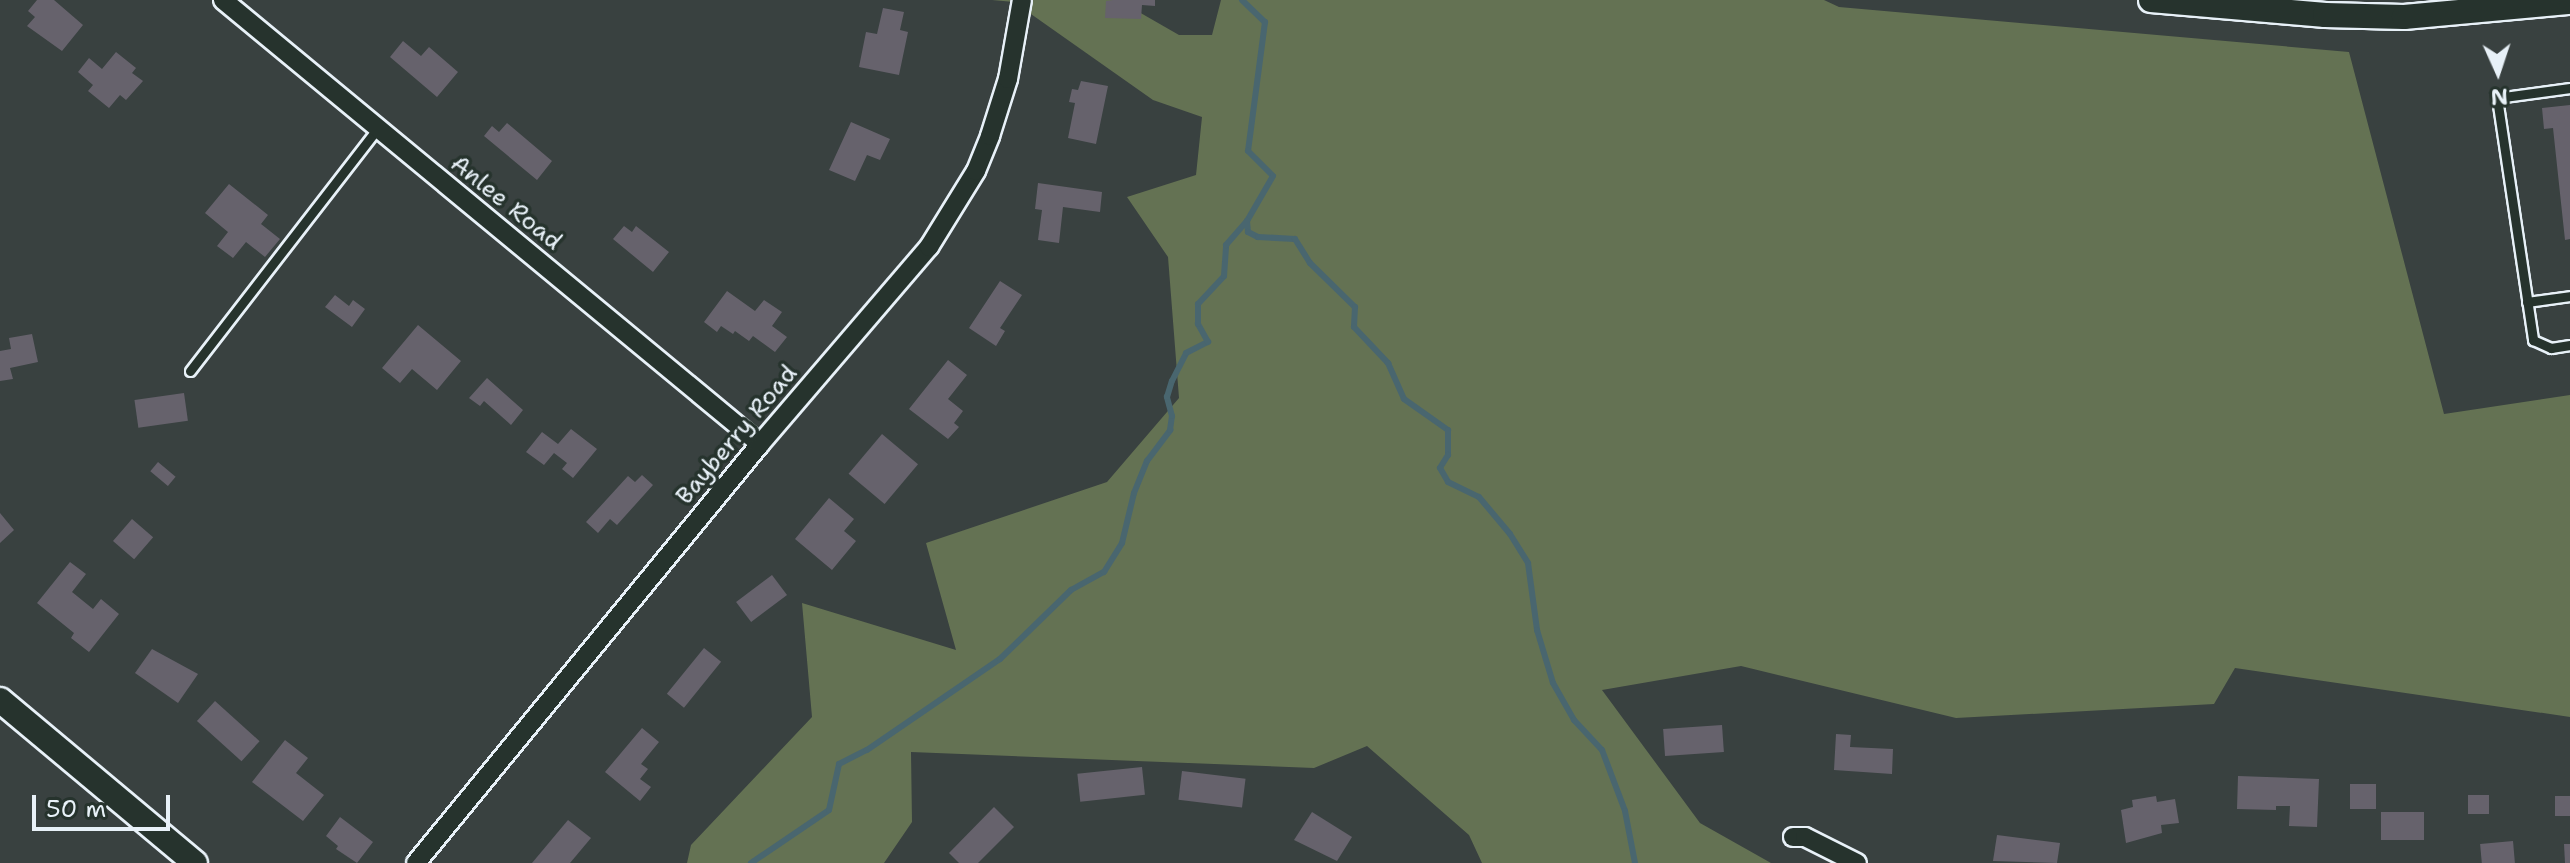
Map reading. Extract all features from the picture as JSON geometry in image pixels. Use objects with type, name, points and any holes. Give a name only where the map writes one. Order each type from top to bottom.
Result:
[{"type":"street","name":"Anlee Road","points":[[223,0],[760,444]]},
{"type":"street","name":"Bayberry Road","points":[[416,863],[760,444],[929,247],[976,171],[1008,79],[1022,0]]},
{"type":"street","points":[[2151,0],[2298,6],[2404,17],[2570,2]]},
{"type":"street","points":[[0,700],[195,863]]},
{"type":"street","points":[[1793,837],[1805,837],[1857,863]]},
{"type":"lane","points":[[2570,88],[2497,98],[2533,340],[2551,348],[2570,345]]},
{"type":"lane","points":[[190,371],[377,129]]},
{"type":"lane","points":[[2527,302],[2570,296]]},
{"type":"green space","points":[[992,0],[1118,0],[1179,35],[1212,35],[1221,0],[1824,0],[1839,7],[2349,52],[2444,414],[2570,395],[2570,717],[2235,668],[2214,704],[1956,718],[1741,666],[1602,690],[1700,823],[1771,863],[1482,863],[1469,835],[1367,746],[1314,768],[911,752],[912,822],[884,863],[687,863],[691,845],[812,717],[802,603],[956,650],[926,543],[1107,482],[1179,398],[1168,257],[1127,197],[1196,175],[1202,117],[1153,100],[1014,2]]},
{"type":"building","points":[[37,0],[54,0],[83,25],[62,51],[27,26],[35,17],[28,11]]},
{"type":"building","points":[[1155,0],[1155,6],[1142,5],[1141,19],[1105,18],[1106,1]]},
{"type":"building","points":[[883,8],[904,12],[900,30],[908,32],[899,75],[859,67],[866,32],[877,34]]},
{"type":"building","points":[[403,41],[421,56],[429,47],[458,72],[437,97],[390,57]]},
{"type":"building","points":[[116,52],[136,68],[132,73],[143,81],[126,100],[120,95],[109,108],[88,91],[93,85],[78,72],[89,58],[102,69]]},
{"type":"building","points":[[1081,81],[1108,86],[1096,144],[1068,138],[1075,103],[1069,102],[1072,89],[1078,90]]},
{"type":"building","points":[[2570,105],[2570,239],[2565,240],[2553,128],[2544,129],[2542,108]]},
{"type":"building","points":[[851,122],[890,139],[880,160],[867,155],[855,181],[829,170]]},
{"type":"building","points":[[507,123],[552,161],[537,180],[484,136],[492,126],[499,132]]},
{"type":"building","points":[[1038,183],[1102,192],[1100,212],[1063,207],[1059,243],[1038,240],[1042,210],[1035,209]]},
{"type":"building","points":[[229,184],[268,215],[261,224],[280,239],[265,257],[246,242],[233,258],[217,246],[228,232],[205,213]]},
{"type":"building","points":[[624,226],[632,232],[636,226],[669,252],[653,272],[613,239]]},
{"type":"building","points":[[1000,281],[1022,295],[1000,328],[1005,331],[996,346],[969,328]]},
{"type":"building","points":[[727,291],[755,311],[764,300],[782,312],[772,326],[787,337],[775,352],[753,336],[749,341],[721,326],[717,332],[704,322]]},
{"type":"building","points":[[335,295],[349,306],[353,300],[365,309],[352,327],[325,307]]},
{"type":"building","points":[[418,325],[461,361],[437,390],[412,369],[400,383],[382,368]]},
{"type":"building","points":[[32,334],[38,362],[10,368],[13,379],[0,381],[0,351],[11,349],[9,338]]},
{"type":"building","points":[[948,360],[967,375],[948,399],[963,411],[954,423],[959,427],[948,439],[909,409]]},
{"type":"building","points":[[487,378],[523,410],[511,425],[484,401],[480,406],[469,398]]},
{"type":"building","points":[[184,393],[188,421],[138,428],[134,400]]},
{"type":"building","points":[[571,429],[597,449],[573,478],[562,469],[567,463],[554,453],[544,465],[526,452],[542,432],[558,444]]},
{"type":"building","points":[[882,434],[918,464],[885,504],[849,474]]},
{"type":"building","points":[[158,462],[176,477],[168,486],[150,471]]},
{"type":"building","points":[[642,475],[653,485],[617,525],[610,519],[598,533],[586,522],[628,476],[635,482]]},
{"type":"building","points":[[829,498],[854,519],[844,531],[856,541],[832,570],[795,539]]},
{"type":"building","points":[[0,513],[14,530],[0,543]]},
{"type":"building","points":[[132,519],[153,537],[134,559],[113,541]]},
{"type":"building","points":[[70,562],[86,574],[72,592],[93,609],[101,599],[119,614],[89,652],[71,638],[74,633],[37,603]]},
{"type":"building","points":[[772,575],[787,595],[751,622],[736,602]]},
{"type":"building","points":[[704,648],[721,662],[684,708],[667,694]]},
{"type":"building","points":[[152,649],[198,674],[178,703],[135,673]]},
{"type":"building","points":[[215,701],[260,741],[242,761],[197,721]]},
{"type":"building","points":[[1722,725],[1724,752],[1665,756],[1663,729]]},
{"type":"building","points":[[642,728],[659,742],[641,764],[648,769],[640,779],[651,787],[640,801],[605,772]]},
{"type":"building","points":[[1836,734],[1851,735],[1850,747],[1893,749],[1892,774],[1834,770]]},
{"type":"building","points":[[285,740],[308,758],[296,773],[324,795],[303,821],[252,782]]},
{"type":"building","points":[[1142,767],[1145,795],[1080,802],[1077,774]]},
{"type":"building","points":[[1182,771],[1246,779],[1242,808],[1178,800]]},
{"type":"building","points":[[2238,776],[2319,779],[2317,827],[2289,826],[2290,806],[2276,806],[2276,810],[2237,809]]},
{"type":"building","points":[[2350,784],[2376,784],[2376,809],[2350,809]]},
{"type":"building","points":[[2468,795],[2489,795],[2489,814],[2468,814]]},
{"type":"building","points":[[2156,796],[2157,802],[2175,799],[2179,823],[2161,825],[2162,833],[2126,843],[2121,810],[2133,807],[2132,800]]},
{"type":"building","points":[[2555,796],[2570,796],[2570,816],[2555,816]]},
{"type":"building","points":[[994,807],[1014,827],[978,863],[959,863],[949,853]]},
{"type":"building","points":[[1312,812],[1352,837],[1337,861],[1294,840]]},
{"type":"building","points":[[2381,812],[2424,812],[2424,840],[2381,840]]},
{"type":"building","points":[[340,817],[373,842],[357,863],[336,849],[338,846],[326,836]]},
{"type":"building","points":[[568,820],[591,838],[570,863],[532,863]]},
{"type":"building","points":[[1997,835],[2060,843],[2057,863],[1993,861]]},
{"type":"building","points":[[2513,841],[2515,863],[2482,863],[2480,844]]},
{"type":"building","points":[[2564,844],[2570,844],[2570,863],[2565,863]]},
{"type":"waterway","points":[[1242,0],[1265,22],[1248,151],[1273,176],[1247,221],[1248,232],[1258,237],[1295,239],[1310,263],[1355,307],[1354,327],[1388,363],[1404,399],[1448,430],[1448,455],[1440,468],[1448,482],[1479,497],[1510,534],[1528,563],[1537,630],[1553,683],[1574,720],[1602,750],[1625,811],[1635,863]]},
{"type":"waterway","points":[[751,863],[829,810],[839,764],[867,750],[1000,659],[1071,590],[1104,572],[1122,543],[1134,493],[1147,461],[1170,430],[1172,416],[1167,397],[1172,381],[1186,353],[1208,342],[1198,324],[1198,304],[1224,276],[1226,245],[1247,221]]}]
